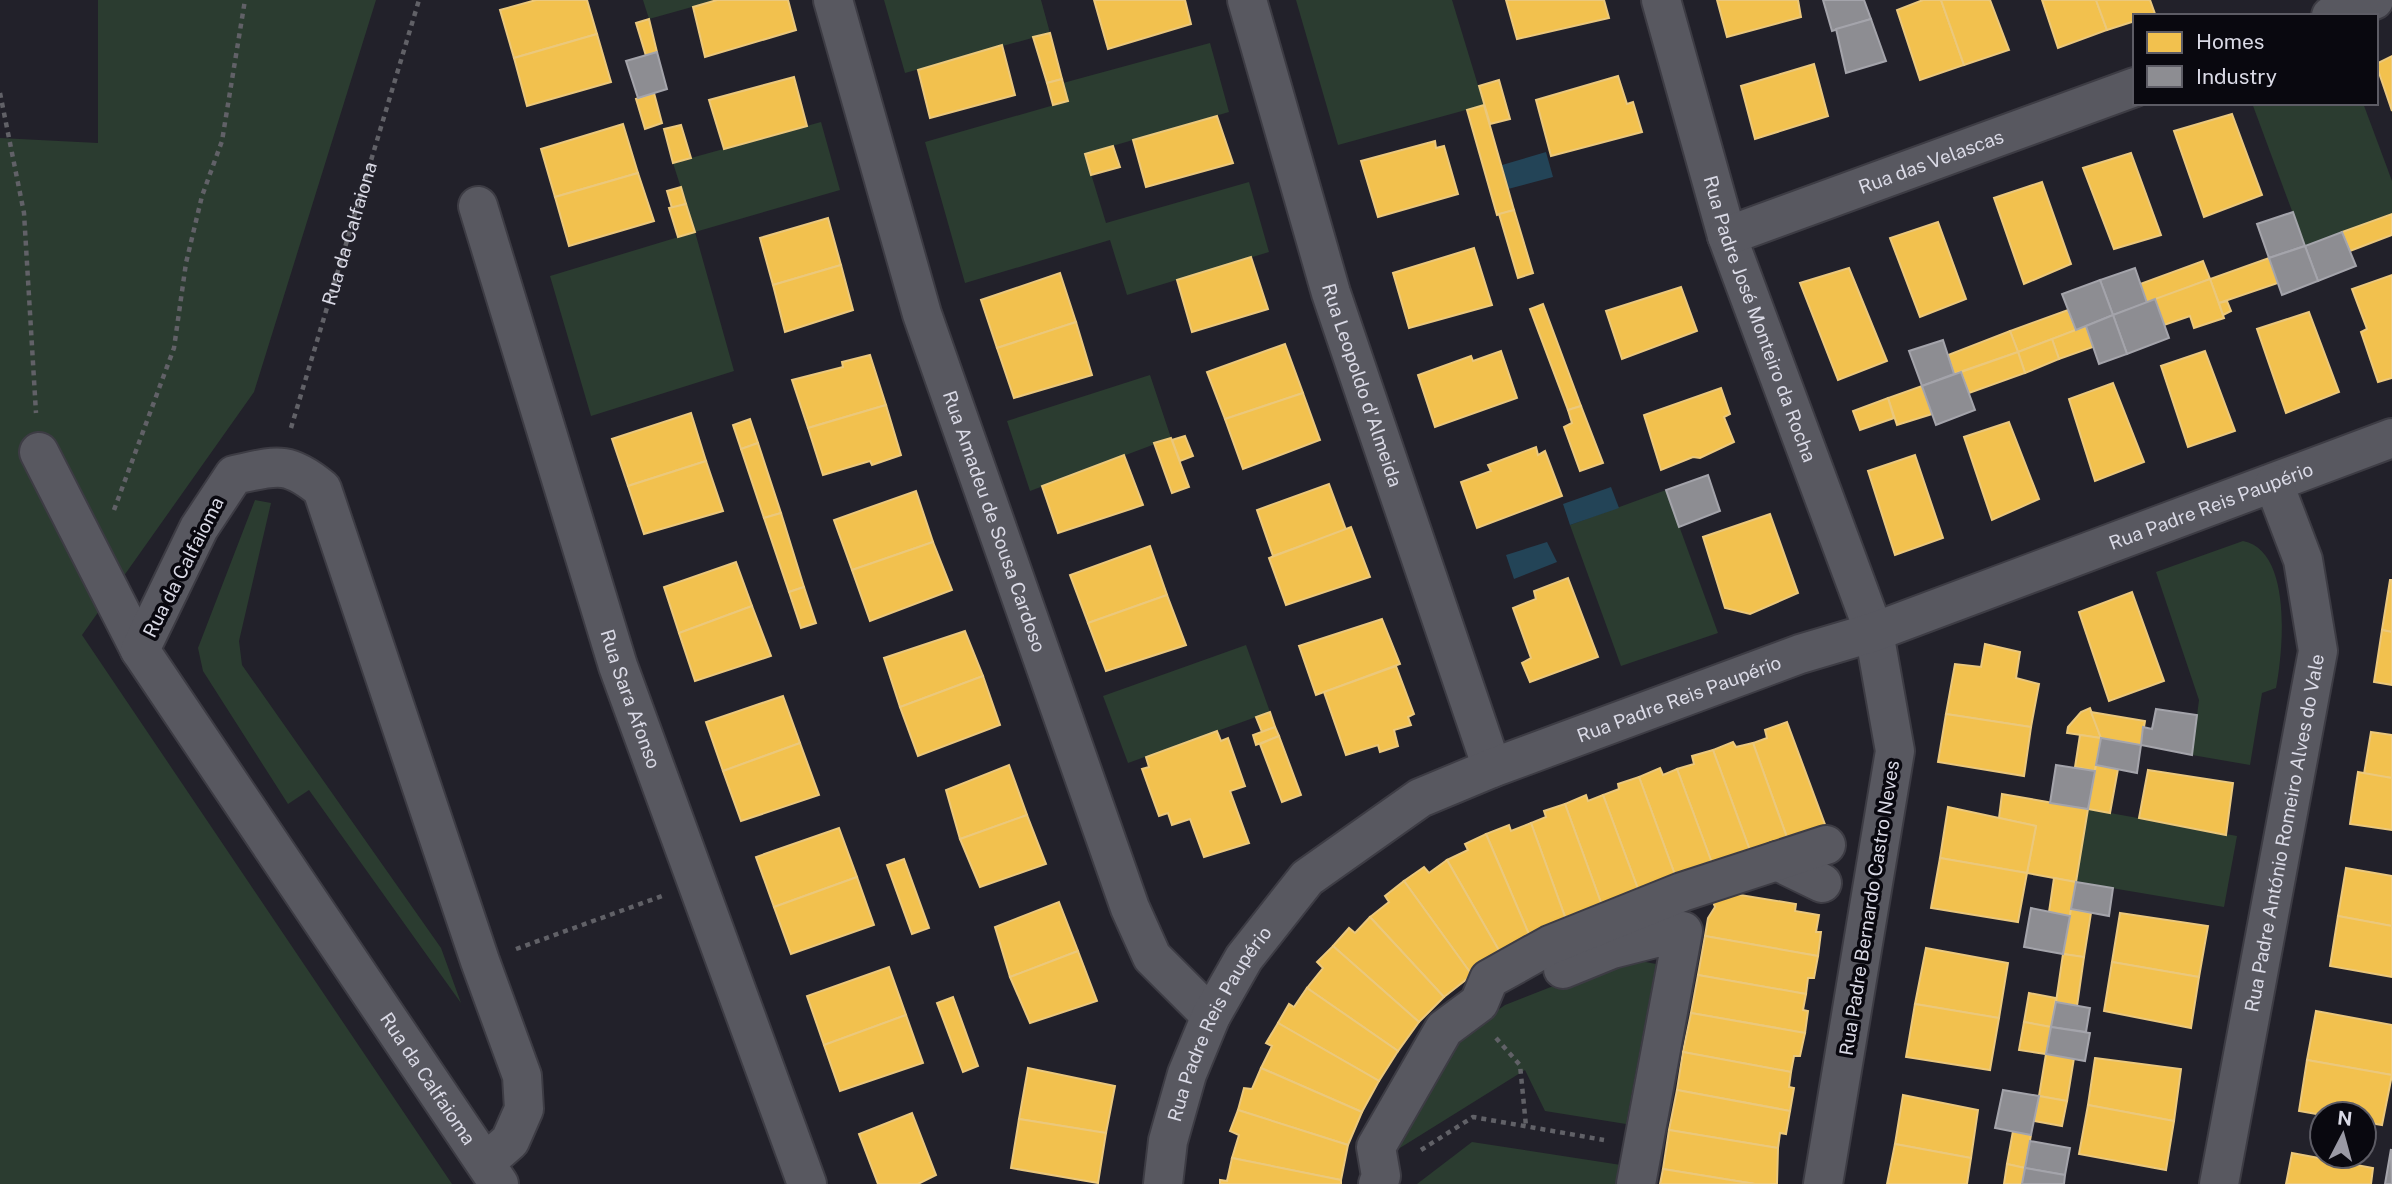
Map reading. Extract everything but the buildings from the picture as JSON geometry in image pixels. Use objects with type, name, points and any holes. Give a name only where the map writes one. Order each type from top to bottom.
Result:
[{"type":"street","name":"Rua Amadeu de Sousa Cardoso","points":[[833,0],[922,314],[1130,908],[1152,957],[1211,1016]]},
{"type":"street","name":"Rua Leopoldo d'Almeida","points":[[1247,0],[1331,293],[1492,768]]},
{"type":"street","name":"Rua Padre José Monteiro da Rocha","points":[[1661,0],[1727,236],[1874,632]]},
{"type":"street","points":[[2336,14],[2374,0]]},
{"type":"street","name":"Rua das Velascas","points":[[1727,236],[2133,88]]},
{"type":"street","name":"Rua Sara Afonso","points":[[478,206],[618,666],[807,1184]]},
{"type":"street","name":"Rua Padre Reis Paupério","points":[[1163,1184],[1168,1141],[1187,1074],[1211,1016],[1244,958],[1307,878],[1420,798],[1492,768],[1800,653],[1874,632],[2392,438]]},
{"type":"street","points":[[39,452],[140,650]]},
{"type":"street","name":"Rua da Calfaioma","points":[[279,466],[303,474],[322,489],[480,961],[522,1076],[524,1109],[493,1173],[140,650],[216,498],[234,475],[279,466]]},
{"type":"street","name":"Rua Padre António Romeiro Alves do Vale","points":[[2219,1184],[2318,651],[2303,560],[2274,484]]},
{"type":"street","name":"Rua Padre Bernardo Castro Neves","points":[[1824,1184],[1895,751],[1874,632]]},
{"type":"street","points":[[1479,1003],[1489,979],[1529,955],[1682,892],[1826,845]]},
{"type":"street","points":[[1777,861],[1822,883]]},
{"type":"street","points":[[1379,1180],[1376,1147],[1444,1029],[1479,1003],[1612,950],[1683,931],[1636,1184]]},
{"type":"path","points":[[88,548],[112,514],[174,348],[186,263],[202,196],[222,141],[245,0]]},
{"type":"path","name":"Rua da Calfaiona","points":[[279,466],[314,359],[419,0]]},
{"type":"path","points":[[0,93],[24,213],[39,452]]},
{"type":"path","points":[[508,952],[663,896]]},
{"type":"path","points":[[1479,1003],[1493,1014],[1496,1039],[1520,1065],[1526,1126]]},
{"type":"path","points":[[1379,1180],[1473,1117],[1643,1146]]},
{"type":"green space","points":[[98,0],[376,0],[254,392],[82,635],[452,1184],[0,1184],[0,138],[98,143]]},
{"type":"green space","points":[[643,0],[717,0],[649,19]]},
{"type":"green space","points":[[884,0],[1041,0],[1050,33],[905,73]]},
{"type":"green space","points":[[1296,0],[1452,0],[1484,105],[1338,145]]},
{"type":"green space","points":[[1210,43],[1229,112],[1085,154],[1106,223],[1249,182],[1269,252],[1127,295],[1110,240],[965,283],[925,142],[1068,101],[1063,83]]},
{"type":"green space","points":[[2253,105],[2364,105],[2392,181],[2392,214],[2305,246]]},
{"type":"green space","points":[[821,122],[840,190],[695,232],[673,163]]},
{"type":"green space","points":[[695,232],[734,371],[591,416],[550,276]]},
{"type":"green space","points":[[1150,375],[1171,438],[1030,491],[1007,421]]},
{"type":"green space","points":[[1666,490],[1718,633],[1621,666],[1570,525]]},
{"type":"green space","points":[[255,500],[271,503],[239,641],[242,665],[441,948],[461,1003],[309,790],[288,804],[203,671],[198,648]]},
{"type":"green space","points":[[2243,541],[2259,549],[2270,563],[2277,582],[2282,628],[2276,688],[2262,693],[2250,765],[2192,755],[2199,700],[2156,572]]},
{"type":"green space","points":[[1246,645],[1270,712],[1128,763],[1103,696]]},
{"type":"green space","points":[[2088,809],[2237,836],[2224,907],[2076,882]]},
{"type":"green space","points":[[1625,958],[1656,964],[1626,1124],[1545,1111],[1525,1070],[1387,1156],[1460,1037],[1505,1005]]},
{"type":"green space","points":[[1472,1142],[1621,1165],[1617,1184],[1417,1184]]},
{"type":"water","points":[[1546,152],[1553,177],[1508,189],[1502,165]]},
{"type":"water","points":[[1611,487],[1619,508],[1570,525],[1563,504]]},
{"type":"water","points":[[1547,542],[1557,562],[1514,579],[1506,555]]}]
